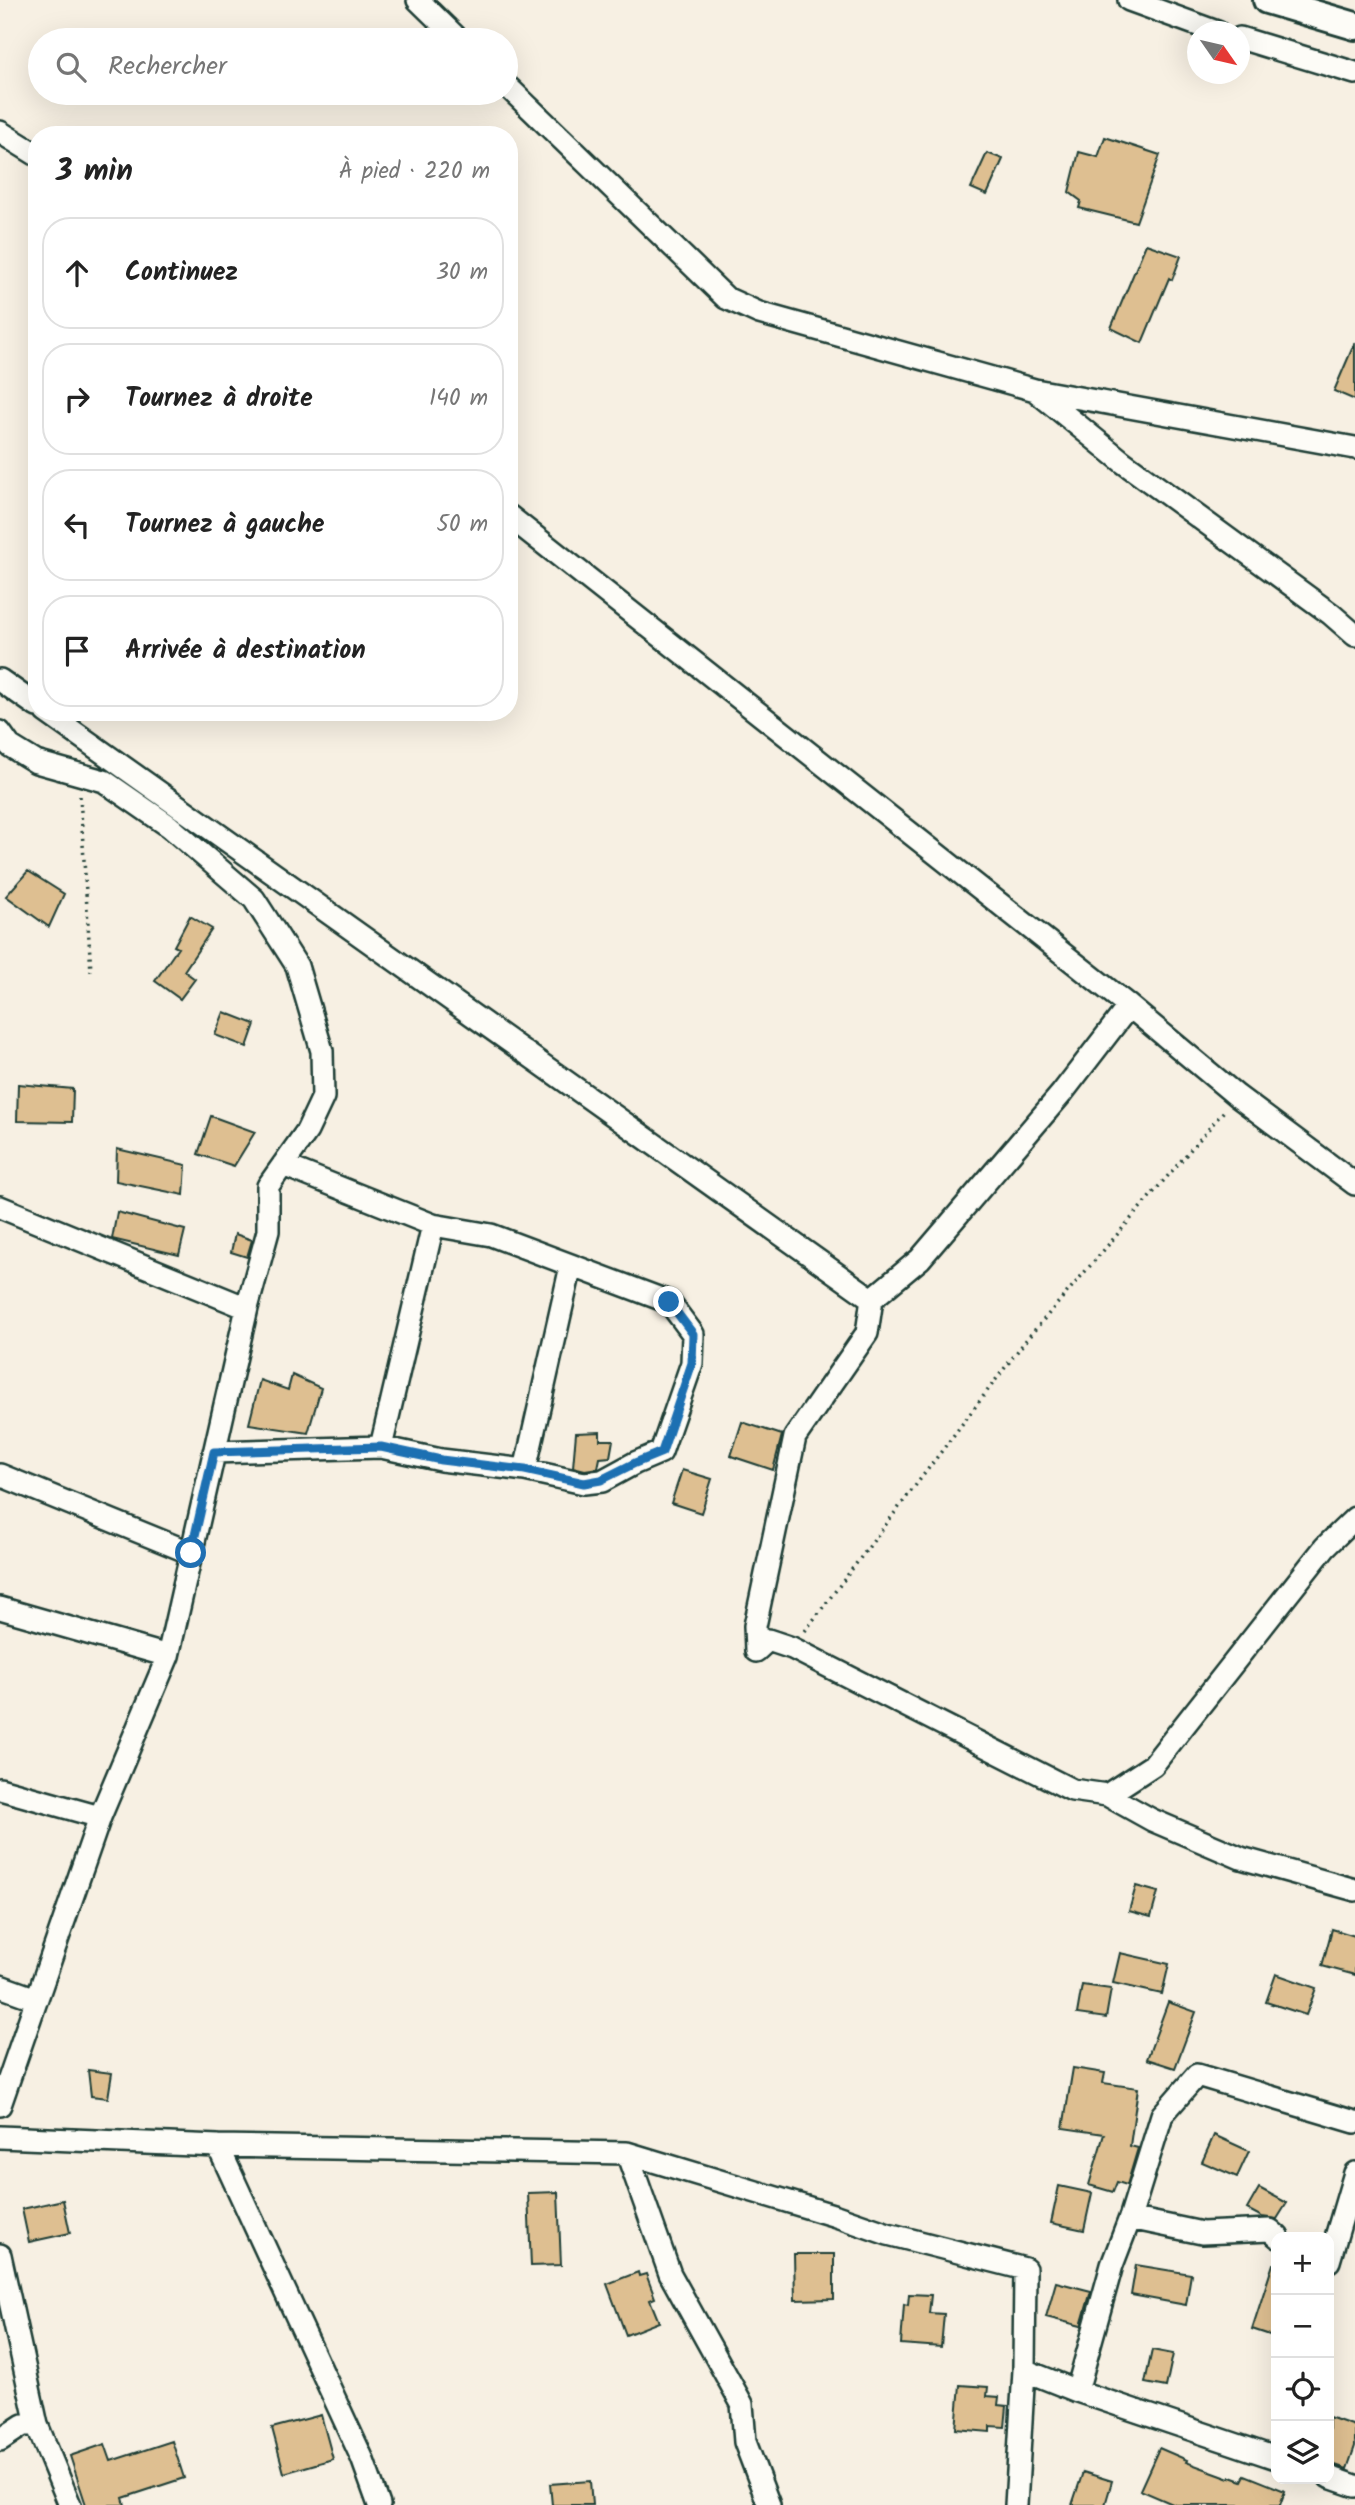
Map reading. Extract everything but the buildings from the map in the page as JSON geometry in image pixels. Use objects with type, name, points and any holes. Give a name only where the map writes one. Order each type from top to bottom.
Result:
[{"type":"main road","points":[[1267,0],[1355,26]]},
{"type":"street","points":[[418,0],[447,28]]},
{"type":"street","points":[[1129,0],[1187,21]]},
{"type":"street","points":[[1250,41],[1355,73]]},
{"type":"street","points":[[518,97],[726,298],[759,313],[1035,390],[1355,448]]},
{"type":"street","points":[[0,132],[28,149]]},
{"type":"street","points":[[1035,390],[1123,462],[1331,614],[1355,635]]},
{"type":"street","points":[[518,523],[1129,1006],[1237,1096],[1355,1184]]},
{"type":"street","points":[[0,680],[28,700]]},
{"type":"street","points":[[59,721],[872,1299]]},
{"type":"street","points":[[0,732],[10,746],[36,762],[104,781],[169,826],[254,899],[297,966],[321,1051],[323,1097],[307,1131],[268,1186],[268,1231],[247,1308],[168,1656],[100,1817],[0,2105]]},
{"type":"street","points":[[1129,1006],[1062,1093],[919,1259],[872,1299],[867,1333],[795,1437],[755,1626],[756,1651],[768,1640],[792,1648],[1072,1790],[1107,1795],[1152,1820],[1241,1858],[1355,1890]]},
{"type":"street","points":[[214,1452],[381,1447],[441,1460],[525,1470],[584,1483],[601,1480],[662,1452],[692,1363],[693,1334],[669,1302],[491,1235],[433,1225],[283,1165]]},
{"type":"street","points":[[0,1208],[247,1308]]},
{"type":"street","points":[[381,1447],[433,1225]]},
{"type":"street","points":[[525,1470],[571,1266]]},
{"type":"street","points":[[0,1475],[191,1553]]},
{"type":"street","points":[[1107,1795],[1153,1765],[1325,1547],[1355,1518]]},
{"type":"street","points":[[0,1608],[168,1656]]},
{"type":"street","points":[[0,1789],[100,1817]]},
{"type":"street","points":[[0,1986],[36,1999]]},
{"type":"street","points":[[1077,2391],[1112,2265],[1130,2218],[1162,2115],[1197,2075],[1355,2122]]},
{"type":"street","points":[[0,2137],[218,2146],[627,2153],[888,2234],[1025,2269],[1024,2370],[1016,2505]]},
{"type":"street","points":[[218,2146],[362,2458],[379,2505]]},
{"type":"street","points":[[627,2153],[670,2274],[742,2404],[744,2442],[769,2505]]},
{"type":"street","points":[[1334,2244],[1355,2173]]},
{"type":"street","points":[[1130,2218],[1202,2233],[1272,2232]]},
{"type":"street","points":[[0,2255],[37,2425],[71,2505]]},
{"type":"street","points":[[1024,2370],[1077,2391],[1271,2449]]},
{"type":"street","points":[[0,2440],[23,2425],[37,2425]]},
{"type":"street","points":[[1334,2479],[1355,2486]]},
{"type":"path","points":[[76,772],[82,812],[91,972]]},
{"type":"path","points":[[792,1648],[1026,1340],[1237,1096]]},
{"type":"route","points":[[191,1553],[214,1452],[381,1447],[441,1460],[525,1470],[584,1483],[601,1480],[662,1452],[692,1363],[693,1334],[669,1302]]}]
